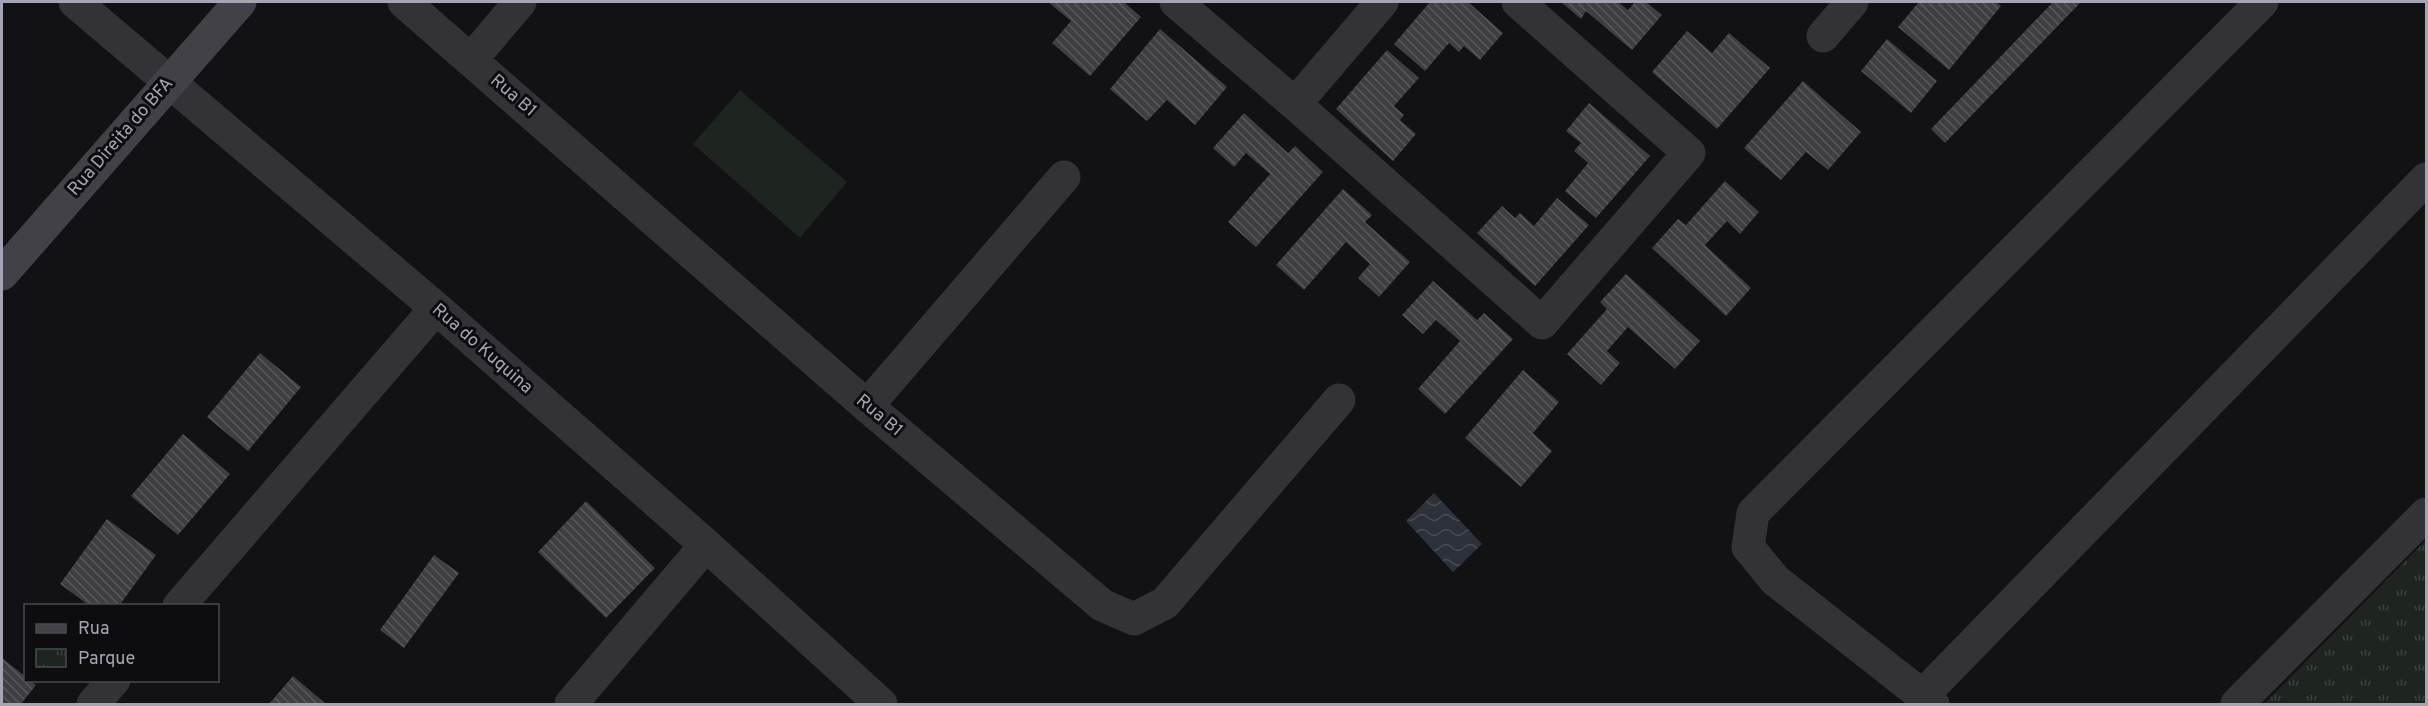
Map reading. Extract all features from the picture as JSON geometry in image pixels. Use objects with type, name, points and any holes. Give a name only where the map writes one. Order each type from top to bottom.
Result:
[{"type":"main road","name":"Rua Direita do BFA","points":[[2,274],[240,2]]},
{"type":"street","name":"Rua do Kuquina","points":[[75,2],[436,308],[706,545],[881,705]]},
{"type":"street","name":"Rua B1","points":[[404,2],[867,406],[1102,605],[1134,619],[1166,603],[1339,400]]},
{"type":"street","points":[[471,60],[520,2]]},
{"type":"street","points":[[1176,2],[1542,323],[1689,153],[1518,2]]},
{"type":"street","points":[[1295,104],[1382,2]]},
{"type":"street","points":[[1823,36],[1851,2]]},
{"type":"street","points":[[2262,2],[1753,513],[1748,547],[1775,580],[1928,700],[2427,179]]},
{"type":"street","points":[[867,406],[1064,177]]},
{"type":"street","points":[[180,604],[436,308]]},
{"type":"street","points":[[2236,705],[2427,514]]},
{"type":"street","points":[[571,705],[706,545]]},
{"type":"street","points":[[93,705],[113,682]]},
{"type":"green space","points":[[740,90],[847,182],[800,238],[693,144]]},
{"type":"green space","points":[[2426,540],[2426,704],[2264,704]]},
{"type":"water","points":[[1434,493],[1482,544],[1453,572],[1406,521]]},
{"type":"building","points":[[1048,2],[1124,2],[1141,17],[1090,76],[1052,43],[1071,21]]},
{"type":"building","points":[[1430,2],[1468,2],[1503,33],[1480,60],[1464,46],[1459,52],[1449,43],[1425,71],[1394,44]]},
{"type":"building","points":[[1561,2],[1618,2],[1628,10],[1635,2],[1646,2],[1662,15],[1632,50],[1586,11],[1581,19]]},
{"type":"building","points":[[1919,2],[1996,2],[2001,6],[1949,70],[1898,27]]},
{"type":"building","points":[[2053,2],[2081,2],[1945,143],[1931,129]]},
{"type":"building","points":[[1160,29],[1227,87],[1195,125],[1167,100],[1147,121],[1110,89]]},
{"type":"building","points":[[1687,31],[1712,53],[1729,33],[1770,68],[1717,129],[1652,72]]},
{"type":"building","points":[[1887,39],[1937,81],[1911,113],[1861,71]]},
{"type":"building","points":[[1387,50],[1419,78],[1394,106],[1404,115],[1400,120],[1416,134],[1393,161],[1336,109]]},
{"type":"building","points":[[1803,81],[1861,132],[1828,170],[1806,152],[1781,180],[1744,148]]},
{"type":"building","points":[[1589,103],[1650,156],[1596,218],[1565,191],[1588,163],[1574,151],[1581,143],[1566,131]]},
{"type":"building","points":[[1244,113],[1288,153],[1295,146],[1323,172],[1256,247],[1228,222],[1270,174],[1246,153],[1234,167],[1213,148]]},
{"type":"building","points":[[1725,181],[1759,212],[1740,234],[1727,221],[1705,245],[1751,288],[1726,316],[1652,248],[1678,219],[1686,225]]},
{"type":"building","points":[[1343,189],[1372,215],[1365,222],[1410,262],[1379,297],[1358,278],[1370,264],[1346,242],[1304,290],[1276,265]]},
{"type":"building","points":[[1557,198],[1589,225],[1535,286],[1477,233],[1502,206],[1515,218],[1520,213],[1534,226]]},
{"type":"building","points":[[1626,274],[1700,341],[1675,369],[1628,327],[1607,351],[1620,363],[1601,385],[1567,354],[1607,309],[1600,302]]},
{"type":"building","points":[[1433,281],[1477,320],[1484,313],[1513,339],[1445,414],[1418,389],[1460,341],[1436,320],[1423,334],[1402,315]]},
{"type":"building","points":[[260,353],[301,387],[248,451],[207,417]]},
{"type":"building","points":[[1523,370],[1559,402],[1533,433],[1552,451],[1521,487],[1465,438]]},
{"type":"building","points":[[183,434],[230,474],[178,535],[131,496]]},
{"type":"building","points":[[586,501],[655,568],[606,618],[538,552]]},
{"type":"building","points":[[107,519],[156,555],[120,604],[87,604],[60,584]]},
{"type":"building","points":[[434,555],[459,573],[404,648],[380,630]]},
{"type":"building","points":[[2,658],[24,675],[24,682],[32,682],[36,685],[21,704],[2,704]]},
{"type":"building","points":[[293,676],[326,704],[269,704]]}]
